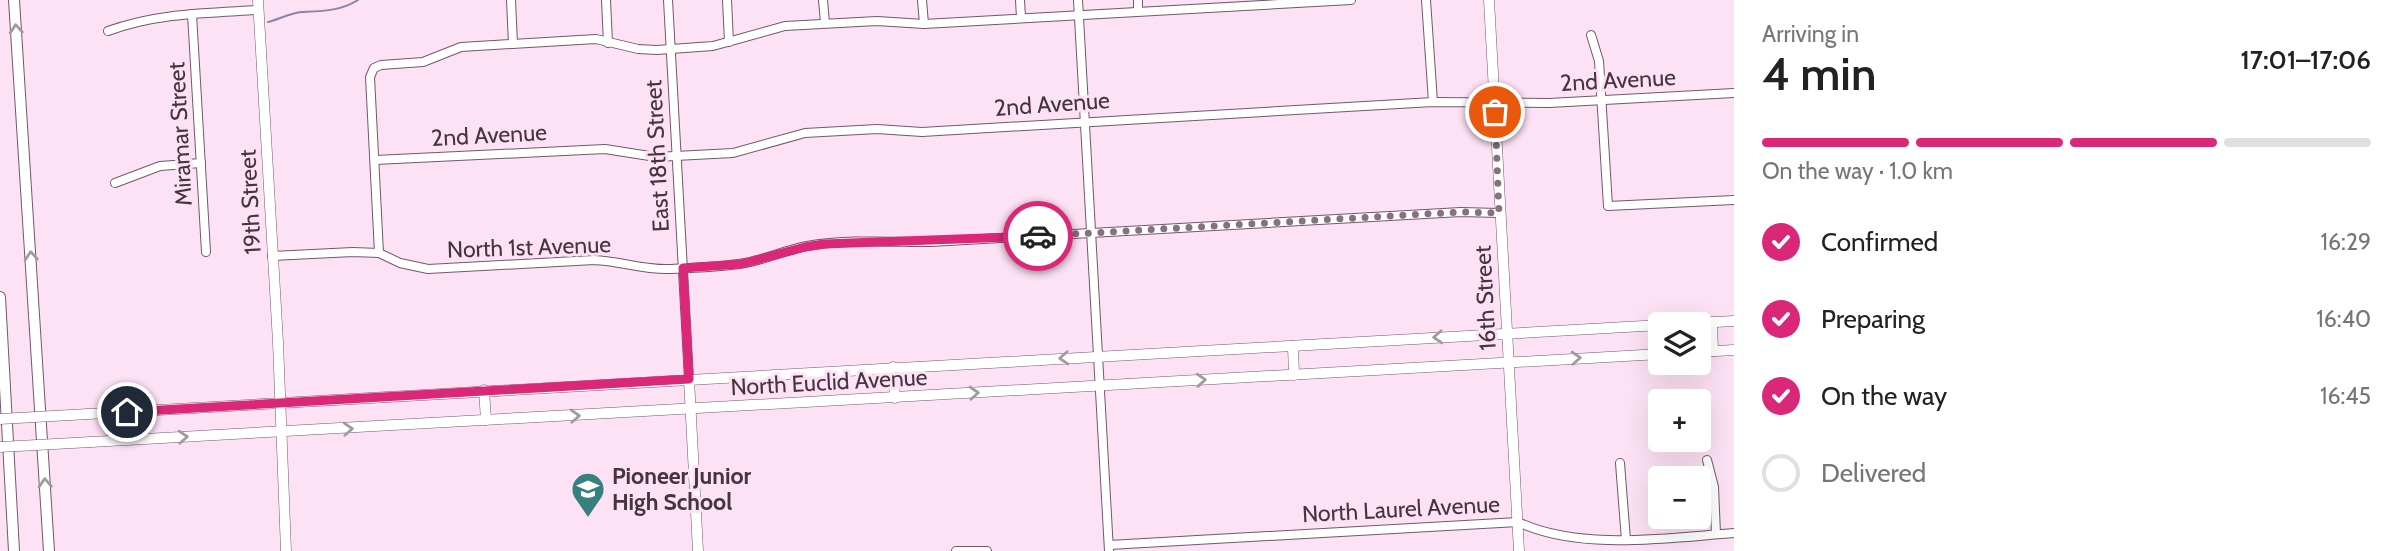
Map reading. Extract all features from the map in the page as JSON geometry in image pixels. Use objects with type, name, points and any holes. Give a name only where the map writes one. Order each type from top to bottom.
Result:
[{"type":"highway","points":[[14,0],[49,551]]},
{"type":"highway","points":[[0,297],[14,551]]},
{"type":"main road","name":"16th Street","points":[[1489,0],[1519,551]]},
{"type":"main road","name":"19th Street","points":[[258,5],[286,551]]},
{"type":"main road","points":[[1734,321],[1712,322],[1713,351],[1734,350]]},
{"type":"main road","name":"North Euclid Avenue","points":[[0,419],[1648,326]]},
{"type":"main road","points":[[1293,346],[1294,374]]},
{"type":"main road","name":"North Euclid Avenue","points":[[0,447],[1648,355]]},
{"type":"main road","points":[[893,367],[895,398]]},
{"type":"main road","name":"East 18th Street","points":[[689,379],[698,551]]},
{"type":"main road","points":[[484,390],[486,421]]},
{"type":"street","points":[[511,0],[513,44]]},
{"type":"street","points":[[606,0],[608,43]]},
{"type":"street","name":"East 18th Street","points":[[668,0],[689,379]]},
{"type":"street","points":[[727,0],[729,42]]},
{"type":"street","points":[[823,0],[825,23]]},
{"type":"street","points":[[922,0],[924,24]]},
{"type":"street","points":[[1020,0],[1021,18]]},
{"type":"street","points":[[1078,0],[1109,548]]},
{"type":"street","points":[[1138,0],[1138,11]]},
{"type":"street","points":[[379,253],[370,77],[374,68],[380,65],[423,62],[461,47],[596,39],[638,49],[670,49],[713,46],[785,26],[825,23],[877,21],[924,24],[1236,3],[1351,0]]},
{"type":"street","points":[[1426,0],[1433,102]]},
{"type":"street","points":[[108,31],[149,18],[258,5]]},
{"type":"street","name":"Miramar Street","points":[[192,14],[206,252]]},
{"type":"street","points":[[1591,34],[1598,61],[1602,101],[1608,206],[1734,200]]},
{"type":"street","name":"2nd Avenue","points":[[375,160],[605,149],[656,157],[733,153],[805,133],[877,129],[922,132],[1433,102],[1602,101],[1734,93]]},
{"type":"street","points":[[115,183],[160,166],[201,163]]},
{"type":"street","name":"North 1st Avenue","points":[[272,256],[379,253],[400,263],[428,269],[594,260],[616,261],[649,268],[683,268],[741,264],[824,244],[886,240],[931,242],[1461,212],[1499,213]]},
{"type":"street","points":[[1707,460],[1714,487],[1716,534]]},
{"type":"street","points":[[1620,463],[1626,540]]},
{"type":"street","name":"North Laurel Avenue","points":[[1109,548],[1518,522],[1531,528],[1577,538],[1606,541],[1734,533]]},
{"type":"street","points":[[956,551],[987,551]]},
{"type":"waterway","points":[[268,22],[298,13],[338,8],[358,0]]},
{"type":"way so far","points":[[1038,236],[1461,212],[1499,213],[1495,112]]},
{"type":"place","name":"Pioneer Junior High School","points":[[588,519]]},
{"type":"route","points":[[127,412],[689,379],[683,268],[741,264],[824,244],[1038,236]]}]
